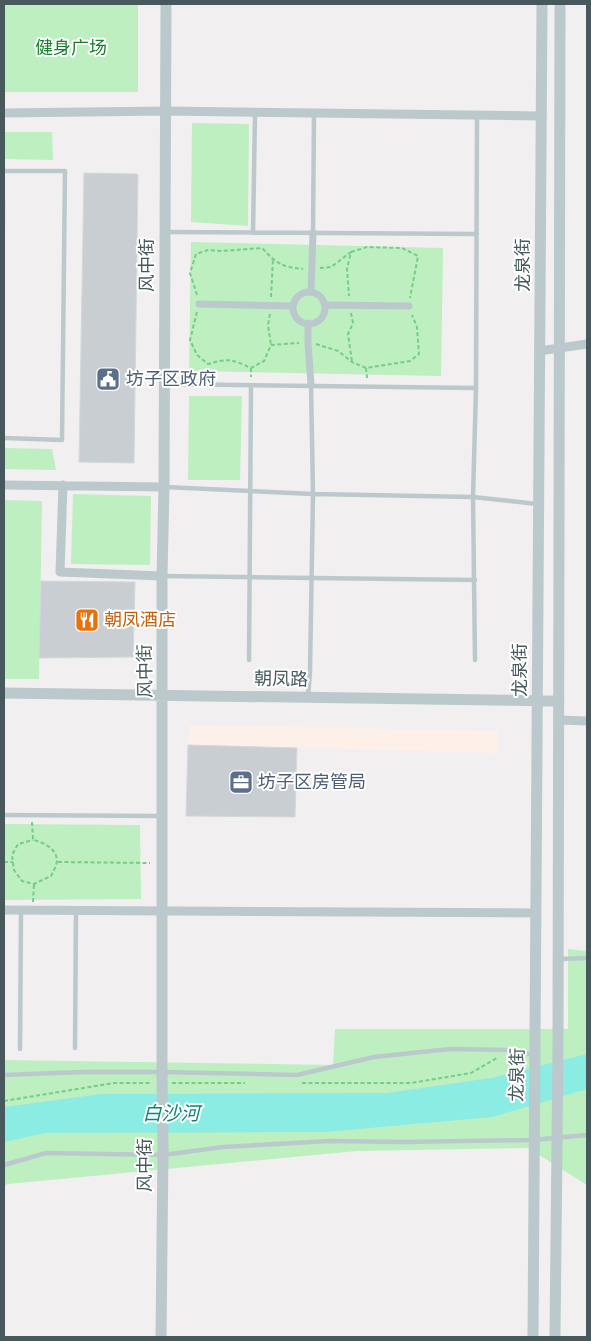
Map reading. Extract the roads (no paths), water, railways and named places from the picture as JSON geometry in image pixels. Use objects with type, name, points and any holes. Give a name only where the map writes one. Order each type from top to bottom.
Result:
[{"type":"street","name":"风中街","points":[[161,1337],[163,1152],[162,576],[166,4]]},
{"type":"street","name":"龙泉街","points":[[533,1337],[542,4]]},
{"type":"street","name":"龙泉街","points":[[555,1337],[558,1048],[560,4]]},
{"type":"street","points":[[4,113],[166,111],[541,116]]},
{"type":"street","points":[[311,292],[313,233]]},
{"type":"street","points":[[311,292],[320,296],[325,305],[325,310],[321,318],[308,324],[299,320],[293,306],[297,297],[311,292]]},
{"type":"street","points":[[199,304],[293,306]]},
{"type":"street","points":[[325,305],[409,306]]},
{"type":"street","points":[[308,324],[311,385]]},
{"type":"street","points":[[539,351],[587,344]]},
{"type":"street","points":[[4,485],[164,487]]},
{"type":"street","points":[[63,486],[60,572],[162,576]]},
{"type":"street","name":"朝凤路","points":[[4,693],[559,701]]},
{"type":"street","points":[[559,720],[587,721]]},
{"type":"street","points":[[4,910],[536,913]]},
{"type":"lane","points":[[253,233],[255,112]]},
{"type":"lane","points":[[313,233],[314,113]]},
{"type":"lane","points":[[474,660],[473,497],[476,388],[478,115]]},
{"type":"lane","points":[[4,171],[66,171],[62,440],[4,438]]},
{"type":"lane","points":[[165,232],[477,234]]},
{"type":"lane","points":[[164,384],[476,388]]},
{"type":"lane","points":[[249,660],[251,384]]},
{"type":"lane","points":[[308,697],[313,494],[311,385]]},
{"type":"lane","points":[[164,487],[313,494],[473,497],[538,504]]},
{"type":"lane","points":[[162,576],[475,580]]},
{"type":"lane","points":[[4,815],[163,816]]},
{"type":"lane","points":[[20,1049],[21,910]]},
{"type":"lane","points":[[75,1048],[76,910]]},
{"type":"lane","points":[[558,959],[587,958]]},
{"type":"lane","points":[[4,1075],[83,1072],[297,1075],[374,1058],[450,1049],[511,1050],[535,1056]]},
{"type":"lane","points":[[4,1165],[46,1153],[163,1152],[329,1141],[533,1140],[587,1135]]},
{"type":"water","name":"白沙河","points":[[587,1054],[587,1089],[492,1117],[325,1132],[45,1133],[4,1142],[4,1107],[101,1094],[387,1093],[491,1078]]},
{"type":"place","name":"坊子区政府","points":[[108,379]]},
{"type":"place","name":"朝凤酒店","points":[[87,620]]},
{"type":"place","name":"坊子区房管局","points":[[241,782]]},
{"type":"park label","name":"健身广场","points":[[71,48]]}]
